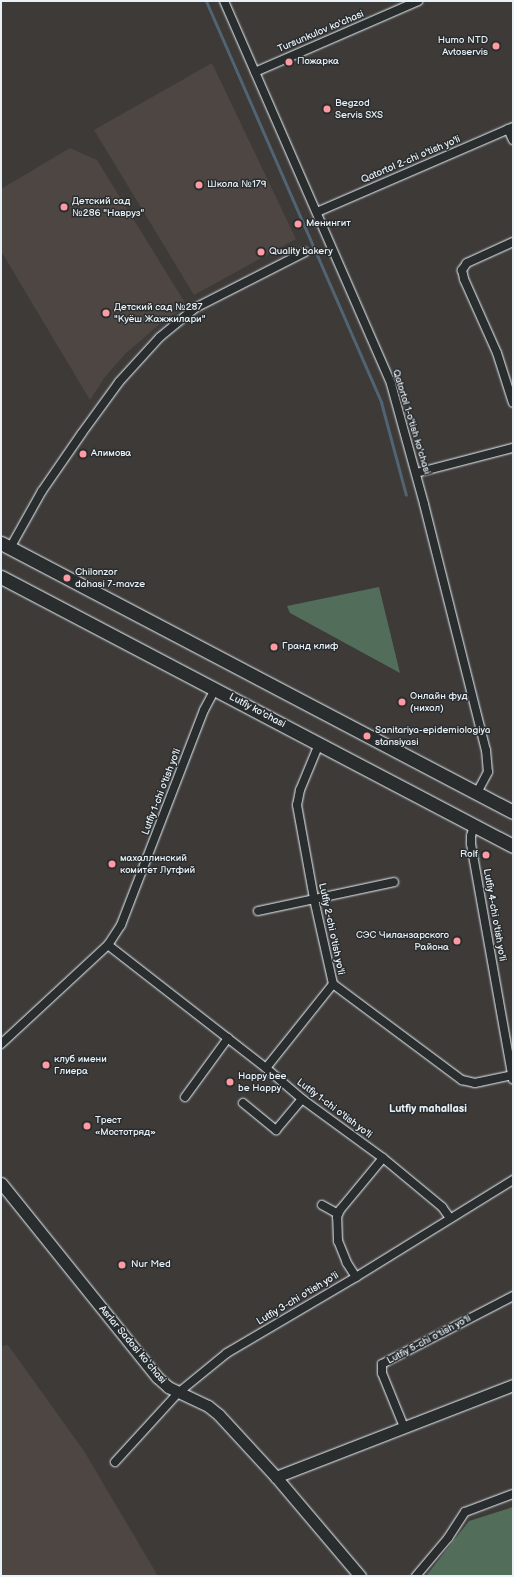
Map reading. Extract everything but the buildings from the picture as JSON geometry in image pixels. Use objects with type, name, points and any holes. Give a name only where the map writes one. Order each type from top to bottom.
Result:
[{"type":"main road","points":[[6,546],[513,812]]},
{"type":"main road","name":"Lutfiy ko'chasi","points":[[1,577],[513,846]]},
{"type":"street","name":"Qatortol 1-o'tish ko'chasi","points":[[224,1],[391,384],[416,472],[486,750],[488,772],[477,793]]},
{"type":"street","name":"Tursunkulov ko'chasi","points":[[255,72],[418,1]]},
{"type":"street","name":"Qatortol 2-chi o'tish yo'li","points":[[316,212],[511,128]]},
{"type":"street","points":[[511,128],[513,140]]},
{"type":"street","points":[[513,242],[467,263],[462,270],[464,279],[497,353],[513,403]]},
{"type":"street","points":[[6,546],[42,491],[119,382],[160,337],[195,308],[305,252]]},
{"type":"street","points":[[416,472],[513,448]]},
{"type":"street","name":"Lutfiy 1-chi o'tish yo'li","points":[[1,1044],[108,945],[121,925],[204,710],[215,689]]},
{"type":"street","name":"Lutfiy 2-chi o'tish yo'li","points":[[319,744],[302,783],[297,805],[314,899],[333,984],[462,1080],[475,1083],[513,1077]]},
{"type":"street","name":"Lutfiy 4-chi o'tish yo'li","points":[[474,825],[471,836],[471,844],[513,1077]]},
{"type":"street","points":[[258,911],[394,882]]},
{"type":"street","name":"Lutfiy 1-chi o'tish yo'li","points":[[108,945],[266,1068],[302,1099],[383,1158],[442,1207],[450,1218]]},
{"type":"street","points":[[266,1068],[333,984]]},
{"type":"street","points":[[185,1097],[228,1038]]},
{"type":"street","points":[[242,1103],[276,1130],[302,1099]]},
{"type":"street","points":[[356,1277],[347,1263],[338,1241],[336,1224],[338,1214],[383,1158]]},
{"type":"street","name":"Lutfiy 3-chi o'tish yo'li","points":[[115,1462],[178,1393],[227,1352],[356,1277],[513,1180]]},
{"type":"street","name":"Asrlar Sadosi ko‘chasi","points":[[1,1183],[157,1378],[178,1393],[196,1399],[214,1410],[276,1477],[360,1576]]},
{"type":"street","points":[[322,1205],[338,1214]]},
{"type":"street","name":"Lutfiy 5-chi o'tish yo'li","points":[[404,1427],[382,1373],[382,1364],[513,1296]]},
{"type":"street","points":[[276,1477],[513,1385]]},
{"type":"street","points":[[416,1576],[448,1538],[466,1512],[513,1494]]},
{"type":"shaded area","name":"Школа №179","points":[[212,63],[296,239],[194,295],[94,130]]},
{"type":"shaded area","points":[[70,148],[97,160],[187,306],[161,323],[125,354],[105,377],[90,400],[1,251],[1,189]]},
{"type":"shaded area","points":[[8,1345],[84,1451],[158,1576],[1,1576],[1,1346]]},
{"type":"green space","points":[[379,587],[400,673],[290,613],[287,606]]},
{"type":"green space","points":[[513,1507],[513,1576],[426,1576],[469,1521]]},
{"type":"waterway","points":[[206,1],[381,402],[406,495]]},
{"type":"place","name":"Humo NTD Avtoservis","points":[[496,46]]},
{"type":"place","name":"Пожарка","points":[[289,62]]},
{"type":"place","name":"Begzod Servis SXS","points":[[327,109]]},
{"type":"place","name":"Школа №179","points":[[199,185]]},
{"type":"place","name":"Детский сад №286 \"Навруз\"","points":[[64,207]]},
{"type":"place","name":"Менингит","points":[[298,224]]},
{"type":"place","name":"Quality bakery","points":[[261,252]]},
{"type":"place","name":"Детский сад №287 \"Куёш Жажжилари\"","points":[[106,313]]},
{"type":"place","name":"Алимова","points":[[83,454]]},
{"type":"place","name":"Chilonzor dahasi 7-mavze","points":[[67,578]]},
{"type":"place","name":"Гранд клиф","points":[[274,647]]},
{"type":"place","name":"Онлайн фуд (нихол)","points":[[402,702]]},
{"type":"place","name":"Sanitariya-epidemiologiya stansiyasi","points":[[367,736]]},
{"type":"place","name":"Rolf","points":[[486,855]]},
{"type":"place","name":"махаллинский комитет Лутфий","points":[[112,864]]},
{"type":"place","name":"СЭС Чиланзарского Района","points":[[457,941]]},
{"type":"place","name":"клуб имени Глиера","points":[[46,1065]]},
{"type":"place","name":"Happy bee be Happy","points":[[230,1082]]},
{"type":"place","name":"Трест «Мостотряд»","points":[[87,1126]]},
{"type":"place","name":"Nur Med","points":[[122,1265]]},
{"type":"district","name":"Lutfiy mahallasi","points":[[428,1109]]}]
